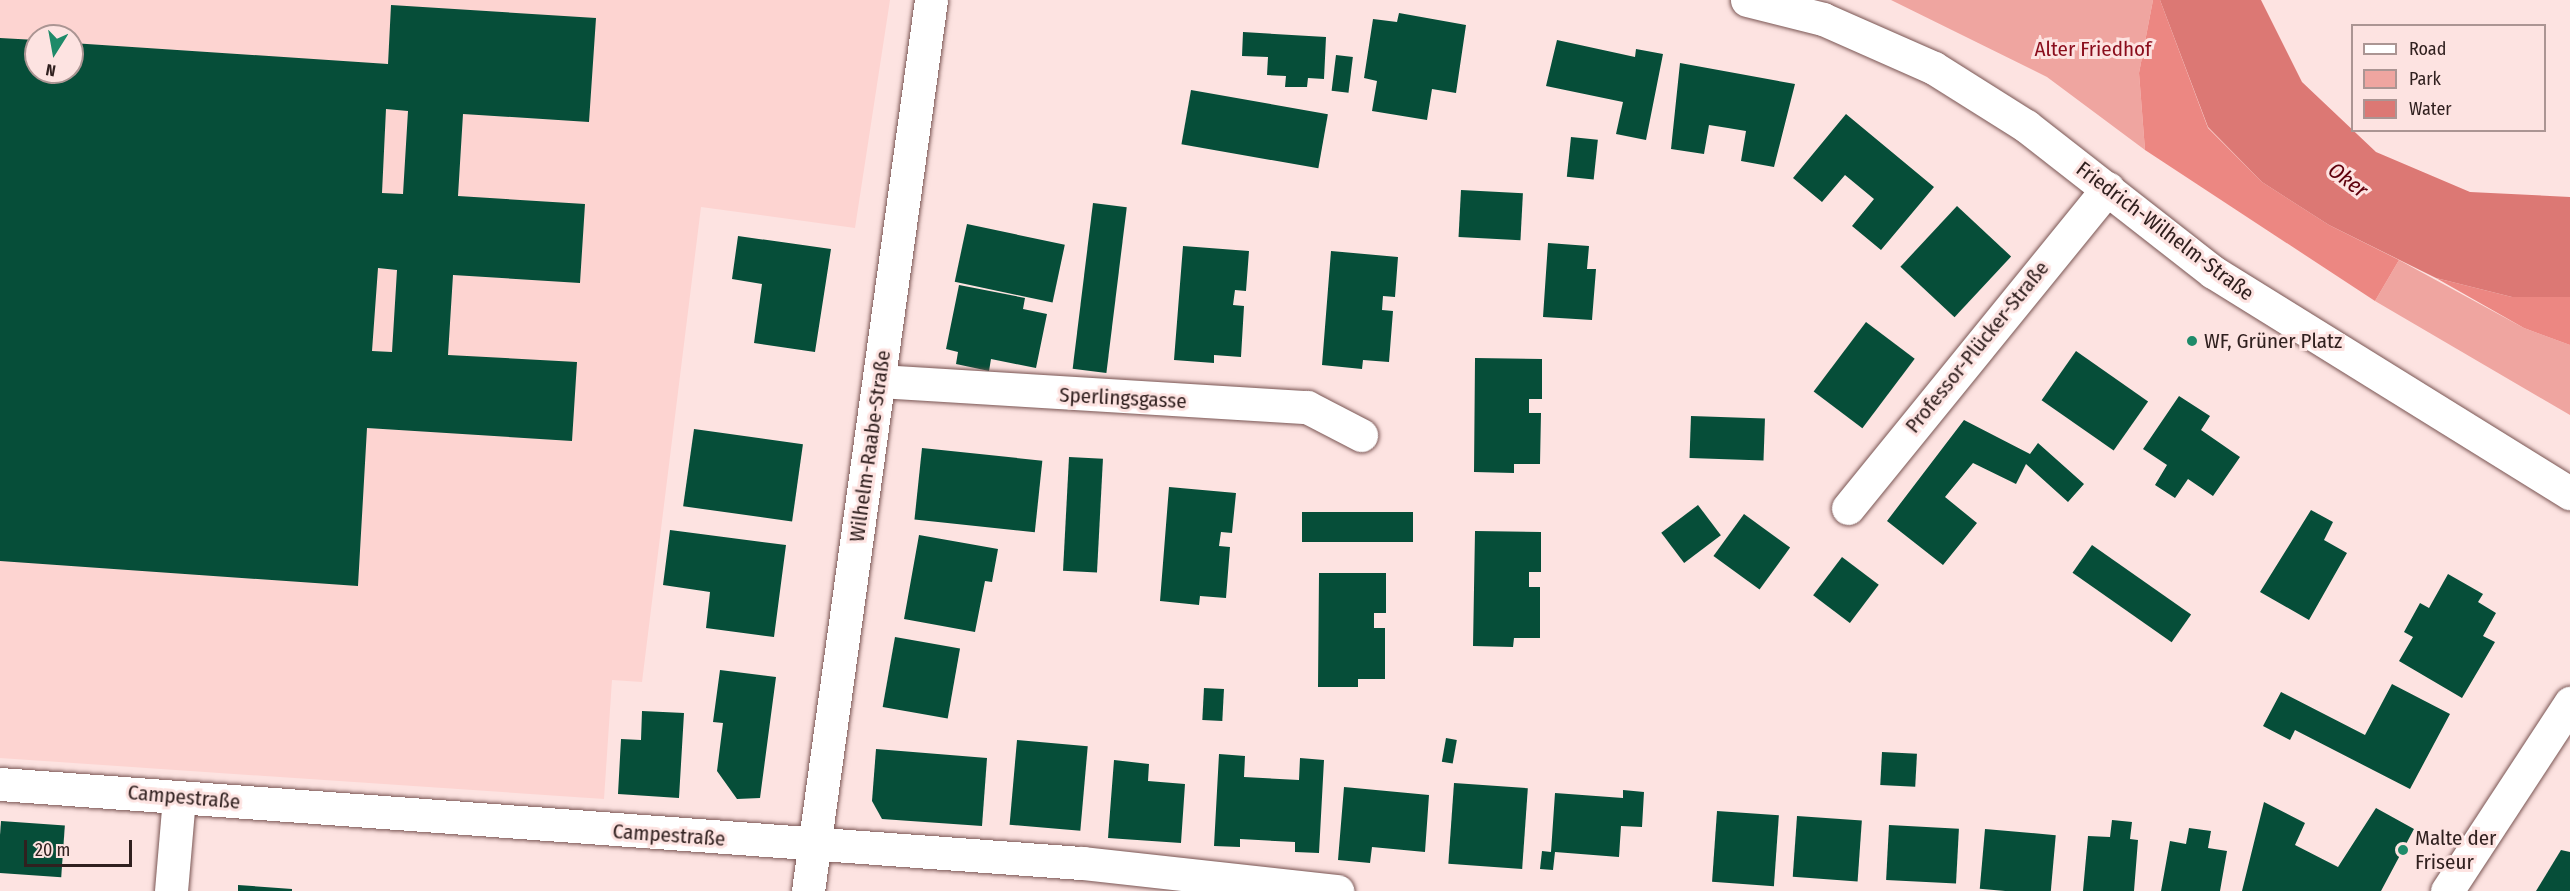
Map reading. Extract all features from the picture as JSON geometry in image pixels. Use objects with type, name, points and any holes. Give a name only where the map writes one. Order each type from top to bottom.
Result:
[{"type":"street","name":"Wilhelm-Raabe-Straße","points":[[808,891],[812,844],[932,0]]},
{"type":"street","name":"Friedrich-Wilhelm-Straße","points":[[1748,0],[1823,19],[1935,68],[2108,188],[2213,272],[2301,332],[2570,493]]},
{"type":"street","name":"Professor-Plücker-Straße","points":[[1848,508],[2108,188]]},
{"type":"street","name":"Sperlingsgasse","points":[[879,381],[1307,407],[1361,435]]},
{"type":"street","points":[[2447,891],[2570,703]]},
{"type":"street","name":"Campestraße","points":[[0,784],[1082,863],[1337,891]]},
{"type":"street","points":[[171,891],[179,797]]},
{"type":"shaded area","points":[[0,0],[890,0],[855,228],[701,207],[642,682],[612,680],[604,799],[0,758]]},
{"type":"shaded area","points":[[2153,0],[2160,0],[2208,128],[2262,182],[2329,225],[2399,260],[2375,301],[2145,150],[2139,73]]},
{"type":"shaded area","points":[[2436,278],[2512,297],[2570,296],[2570,345],[2524,328]]},
{"type":"green space","name":"Alter Friedhof","points":[[1891,0],[2153,0],[2139,73],[2145,150],[2047,77]]},
{"type":"green space","points":[[2399,260],[2524,328],[2570,345],[2570,415],[2375,301]]},
{"type":"water","name":"Oker","points":[[2160,0],[2261,0],[2302,82],[2351,128],[2351,132],[2355,132],[2376,152],[2470,192],[2570,197],[2570,297],[2512,297],[2436,278],[2329,225],[2262,182],[2208,127]]},
{"type":"building","points":[[391,5],[596,18],[589,122],[463,114],[458,196],[585,204],[580,283],[453,275],[448,355],[577,362],[572,441],[367,428],[358,586],[0,561],[0,38],[24,39],[24,84],[84,84],[84,44],[388,64]],"holes":[[[386,109],[408,111],[403,194],[382,193]],[[378,268],[397,270],[392,352],[372,351]]]},
{"type":"building","points":[[1399,13],[1466,25],[1456,93],[1432,89],[1427,120],[1372,111],[1377,81],[1364,78],[1373,19],[1397,22]]},
{"type":"building","points":[[1243,32],[1326,37],[1324,79],[1308,78],[1307,87],[1285,87],[1286,76],[1267,75],[1268,57],[1242,56]]},
{"type":"building","points":[[1557,40],[1635,57],[1636,49],[1663,54],[1646,140],[1616,134],[1623,102],[1546,86]]},
{"type":"building","points":[[1336,55],[1353,57],[1348,93],[1332,91]]},
{"type":"building","points":[[1680,63],[1795,84],[1774,167],[1741,161],[1746,131],[1709,125],[1704,154],[1671,149]]},
{"type":"building","points":[[1191,90],[1328,114],[1318,168],[1181,144]]},
{"type":"building","points":[[1846,114],[1934,187],[1881,250],[1852,226],[1874,199],[1845,175],[1822,202],[1793,178]]},
{"type":"building","points":[[1571,137],[1598,140],[1594,180],[1567,177]]},
{"type":"building","points":[[1461,190],[1523,193],[1520,240],[1459,237]]},
{"type":"building","points":[[1093,203],[1127,207],[1106,373],[1073,369]]},
{"type":"building","points":[[1957,206],[2011,256],[1955,317],[1900,267]]},
{"type":"building","points":[[967,224],[1065,245],[1053,303],[955,282]]},
{"type":"building","points":[[738,236],[831,249],[815,352],[754,343],[762,284],[732,279]]},
{"type":"building","points":[[1548,243],[1589,246],[1587,269],[1596,269],[1592,320],[1543,317]]},
{"type":"building","points":[[1183,246],[1249,251],[1246,291],[1235,290],[1233,305],[1244,306],[1241,357],[1214,355],[1214,363],[1174,360]]},
{"type":"building","points":[[1331,251],[1398,257],[1395,297],[1383,296],[1382,310],[1393,311],[1389,362],[1363,360],[1362,369],[1322,365]]},
{"type":"building","points":[[959,285],[1025,298],[1023,309],[1047,314],[1036,368],[991,359],[989,371],[956,364],[958,352],[946,349]]},
{"type":"building","points":[[1866,322],[1915,359],[1862,428],[1814,391]]},
{"type":"building","points":[[2076,351],[2148,401],[2114,451],[2042,400]]},
{"type":"building","points":[[1475,358],[1542,359],[1542,399],[1529,399],[1529,413],[1541,413],[1540,464],[1514,464],[1514,473],[1474,472]]},
{"type":"building","points":[[2179,396],[2210,416],[2201,430],[2240,457],[2213,496],[2188,479],[2175,498],[2155,485],[2167,465],[2143,449]]},
{"type":"building","points":[[1691,416],[1765,419],[1763,461],[1690,458]]},
{"type":"building","points":[[1964,420],[2030,454],[2038,443],[2084,484],[2068,502],[2026,464],[2016,484],[1973,463],[1945,497],[1977,523],[1943,565],[1887,521]]},
{"type":"building","points":[[694,429],[803,444],[792,522],[683,506]]},
{"type":"building","points":[[922,448],[1042,461],[1035,532],[914,520]]},
{"type":"building","points":[[1069,457],[1103,459],[1097,573],[1063,571]]},
{"type":"building","points":[[1169,487],[1236,493],[1232,533],[1221,532],[1219,546],[1230,547],[1226,598],[1200,596],[1199,605],[1160,601]]},
{"type":"building","points":[[1698,505],[1721,535],[1684,563],[1661,533]]},
{"type":"building","points":[[2311,510],[2333,522],[2324,540],[2347,553],[2309,620],[2260,592]]},
{"type":"building","points":[[1302,512],[1413,512],[1413,542],[1302,542]]},
{"type":"building","points":[[1744,514],[1790,548],[1760,590],[1713,556]]},
{"type":"building","points":[[670,530],[786,545],[774,637],[706,628],[710,592],[663,585]]},
{"type":"building","points":[[1475,531],[1541,532],[1541,572],[1529,572],[1529,587],[1540,587],[1540,638],[1514,638],[1513,647],[1473,646]]},
{"type":"building","points":[[919,535],[998,549],[992,582],[985,581],[975,632],[904,619]]},
{"type":"building","points":[[2092,545],[2191,614],[2172,642],[2072,573]]},
{"type":"building","points":[[1842,557],[1879,585],[1850,623],[1813,595]]},
{"type":"building","points":[[1319,573],[1386,573],[1386,613],[1374,613],[1374,628],[1385,628],[1385,679],[1358,679],[1358,687],[1318,687]]},
{"type":"building","points":[[2448,574],[2483,594],[2478,602],[2496,613],[2483,636],[2495,642],[2462,698],[2399,661],[2413,637],[2404,632],[2420,603],[2429,608]]},
{"type":"building","points":[[895,637],[960,648],[948,718],[883,707]]},
{"type":"building","points":[[720,670],[776,677],[760,798],[737,799],[717,771],[723,723],[713,722]]},
{"type":"building","points":[[2392,684],[2450,714],[2410,789],[2295,730],[2290,740],[2263,726],[2281,692],[2365,735]]},
{"type":"building","points":[[1204,688],[1224,689],[1222,721],[1202,720]]},
{"type":"building","points":[[642,711],[684,713],[679,798],[618,794],[621,739],[641,740]]},
{"type":"building","points":[[1446,738],[1457,740],[1453,764],[1442,762]]},
{"type":"building","points":[[1017,740],[1088,746],[1080,831],[1010,825]]},
{"type":"building","points":[[876,749],[987,758],[982,826],[882,819],[872,801]]},
{"type":"building","points":[[1882,752],[1917,754],[1915,787],[1880,785]]},
{"type":"building","points":[[1219,754],[1245,756],[1244,777],[1299,780],[1300,758],[1324,760],[1319,853],[1295,852],[1295,842],[1240,839],[1240,847],[1214,846]]},
{"type":"building","points":[[1114,760],[1149,764],[1148,781],[1185,784],[1181,843],[1108,838]]},
{"type":"building","points":[[1454,783],[1528,788],[1522,869],[1448,864]]},
{"type":"building","points":[[1344,787],[1429,795],[1425,852],[1372,847],[1370,863],[1338,860]]},
{"type":"building","points":[[1623,790],[1644,792],[1642,827],[1621,826],[1619,857],[1555,852],[1553,870],[1540,869],[1542,851],[1551,852],[1555,793],[1623,798]]},
{"type":"building","points":[[2264,802],[2305,823],[2295,845],[2338,867],[2376,808],[2414,829],[2381,891],[2242,891]]},
{"type":"building","points":[[1717,811],[1779,815],[1774,886],[1712,882]]},
{"type":"building","points":[[1797,816],[1862,821],[1858,881],[1793,877]]},
{"type":"building","points":[[2112,820],[2132,822],[2130,839],[2138,840],[2134,891],[2083,891],[2088,836],[2110,837]]},
{"type":"building","points":[[1,821],[65,825],[61,877],[0,873]]},
{"type":"building","points":[[1889,825],[1959,829],[1956,884],[1886,880]]},
{"type":"building","points":[[2189,828],[2211,831],[2208,848],[2227,851],[2220,891],[2161,891],[2170,841],[2186,844]]},
{"type":"building","points":[[1985,829],[2056,835],[2051,891],[1980,889]]},
{"type":"building","points":[[2561,850],[2570,852],[2570,891],[2536,891]]},
{"type":"building","points":[[238,885],[292,889],[292,891],[238,891]]},
{"type":"place","name":"WF, Grüner Platz","points":[[2192,341]]},
{"type":"place","name":"Malte der Friseur","points":[[2403,850]]}]
